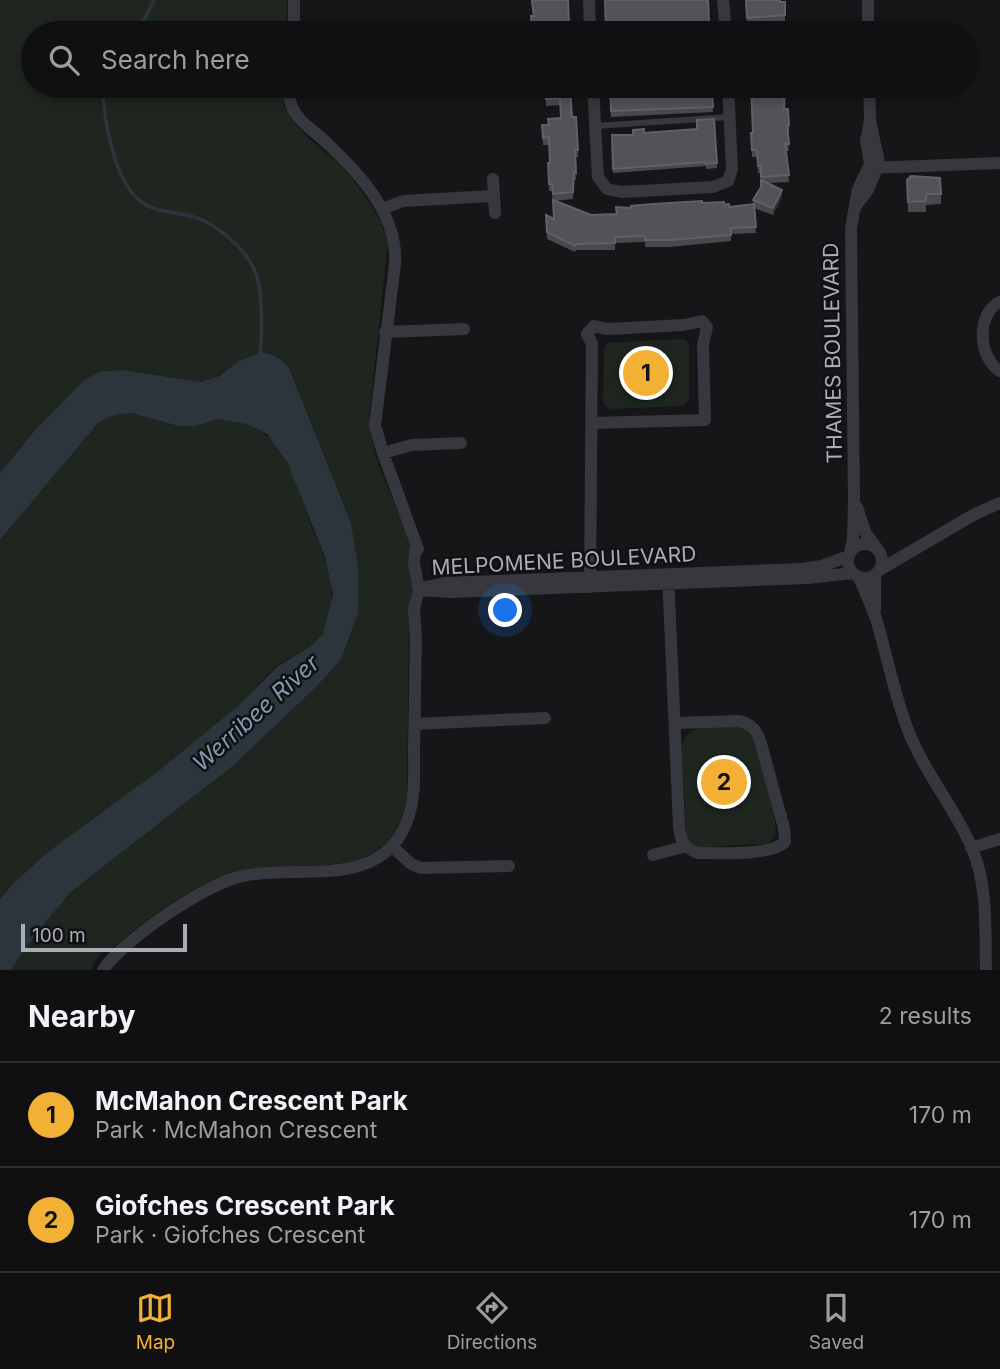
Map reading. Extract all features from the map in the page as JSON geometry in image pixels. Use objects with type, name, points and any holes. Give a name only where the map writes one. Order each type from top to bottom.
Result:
[{"type":"street","points":[[294,0],[294,21]]},
{"type":"street","points":[[589,0],[590,21]]},
{"type":"street","points":[[723,0],[725,21]]},
{"type":"street","points":[[868,0],[868,21]]},
{"type":"street","points":[[103,970],[128,944],[217,884],[253,874],[339,870],[357,867],[376,859],[392,846],[410,811],[415,724],[414,609],[424,589],[414,564],[416,544],[383,453],[375,419],[395,245],[392,228],[383,209],[338,153],[298,118],[289,98]]},
{"type":"street","points":[[594,98],[598,177],[607,189],[621,192],[723,185],[732,174],[728,98]]},
{"type":"street","name":"THAMES BOULEVARD","points":[[849,555],[853,538],[855,500],[851,236],[858,189],[873,168],[866,141],[870,120],[869,98]]},
{"type":"street","points":[[873,168],[1000,163]]},
{"type":"street","points":[[493,179],[495,213]]},
{"type":"street","points":[[383,209],[403,201],[492,196]]},
{"type":"street","points":[[1000,302],[988,311],[984,325],[985,353],[991,364],[1000,371]]},
{"type":"street","points":[[590,582],[591,423],[592,344],[587,337],[590,329],[594,326],[607,329],[684,325],[702,321],[705,323],[705,420],[591,423]]},
{"type":"street","points":[[385,332],[464,329]]},
{"type":"street","points":[[383,453],[412,445],[461,443]]},
{"type":"street","name":"THAMES BOULEVARD","points":[[855,500],[866,534],[877,548]]},
{"type":"street","points":[[856,575],[870,578],[914,548],[1000,503]]},
{"type":"street","points":[[914,548],[889,551],[861,544],[849,555],[848,565],[856,575],[876,619],[911,738],[973,852],[984,898],[986,970]]},
{"type":"street","points":[[876,619],[878,572],[883,559],[877,548]]},
{"type":"street","name":"MELPOMENE BOULEVARD","points":[[669,579],[801,569],[822,566],[849,555]]},
{"type":"street","name":"MELPOMENE BOULEVARD","points":[[424,589],[444,583],[856,575]]},
{"type":"street","points":[[669,579],[680,835],[686,846],[698,853],[767,850],[783,845],[786,835],[760,740],[754,728],[738,721],[676,723]]},
{"type":"street","points":[[415,724],[545,718]]},
{"type":"street","points":[[973,852],[1000,839]]},
{"type":"street","points":[[392,846],[411,864],[421,868],[509,866]]},
{"type":"street","points":[[653,855],[686,846]]},
{"type":"street","points":[[973,852],[1000,846]]},
{"type":"lane","points":[[595,126],[729,117]]},
{"type":"shaded area","points":[[0,0],[287,0],[287,21],[21,21],[21,98],[282,98],[294,123],[344,169],[376,214],[388,243],[369,418],[375,455],[408,537],[414,580],[409,613],[407,794],[398,825],[383,846],[363,858],[338,863],[257,868],[217,878],[167,906],[109,951],[104,947],[90,970],[11,970],[37,932],[72,891],[234,765],[341,660],[358,613],[358,565],[351,523],[289,368],[226,370],[201,382],[123,370],[83,381],[36,429],[0,473]]},
{"type":"shaded area","points":[[686,340],[689,345],[689,397],[686,404],[612,409],[606,406],[603,401],[604,350],[607,343]]},
{"type":"shaded area","points":[[132,413],[178,426],[219,419],[241,423],[259,430],[272,441],[291,471],[327,566],[332,593],[329,620],[314,644],[276,667],[211,730],[56,847],[0,899],[0,540],[99,422],[115,415]]},
{"type":"shaded area","points":[[705,727],[741,727],[753,737],[774,816],[774,836],[763,844],[701,847],[694,845],[686,835],[682,747],[684,739],[696,729]]},
{"type":"water","name":"Werribee River","points":[[260,353],[276,357],[289,368],[351,523],[358,565],[358,613],[341,660],[234,765],[72,891],[37,932],[11,970],[0,970],[0,899],[14,883],[48,852],[160,770],[239,705],[277,667],[311,646],[323,634],[333,595],[325,557],[287,462],[267,434],[247,424],[217,419],[195,426],[178,426],[132,413],[115,415],[99,422],[0,540],[0,473],[36,429],[83,381],[99,372],[123,370],[201,382],[219,376],[239,361]]},
{"type":"building","points":[[532,0],[568,0],[569,21],[531,21],[531,16],[534,16]]},
{"type":"building","points":[[605,0],[708,0],[709,21],[606,21]]},
{"type":"building","points":[[746,0],[780,0],[785,2],[785,15],[747,18]]},
{"type":"building","points":[[560,98],[571,98],[572,117],[576,117],[578,150],[575,150],[573,192],[553,194],[552,184],[549,184],[549,137],[543,138],[542,125],[549,125],[548,119],[561,118]]},
{"type":"building","points":[[610,98],[713,98],[713,107],[611,111]]},
{"type":"building","points":[[752,98],[784,98],[784,109],[788,109],[789,125],[789,144],[785,144],[789,175],[761,177],[757,150],[752,150]]},
{"type":"building","points":[[714,119],[717,163],[613,169],[612,135],[633,135],[633,130],[644,129],[644,133],[697,129],[697,120]]},
{"type":"building","points":[[911,176],[940,178],[941,194],[926,194],[926,201],[908,202],[907,180]]},
{"type":"building","points":[[761,180],[782,190],[773,208],[753,200],[761,187]]},
{"type":"building","points":[[553,200],[591,215],[617,214],[616,207],[631,208],[653,204],[702,201],[724,202],[724,205],[729,204],[729,207],[754,204],[756,227],[731,228],[731,235],[670,240],[645,240],[645,236],[615,237],[615,243],[575,246],[547,232],[546,215],[554,219]]},
{"type":"waterway","points":[[143,21],[154,0]]},
{"type":"waterway","points":[[104,98],[112,148],[123,179],[131,192],[151,207],[191,216],[210,224],[237,245],[250,262],[258,279],[261,301],[260,357]]},
{"type":"place","name":"McMahon Crescent Park","points":[[646,373]]},
{"type":"place","name":"Giofches Crescent Park","points":[[724,782]]}]
